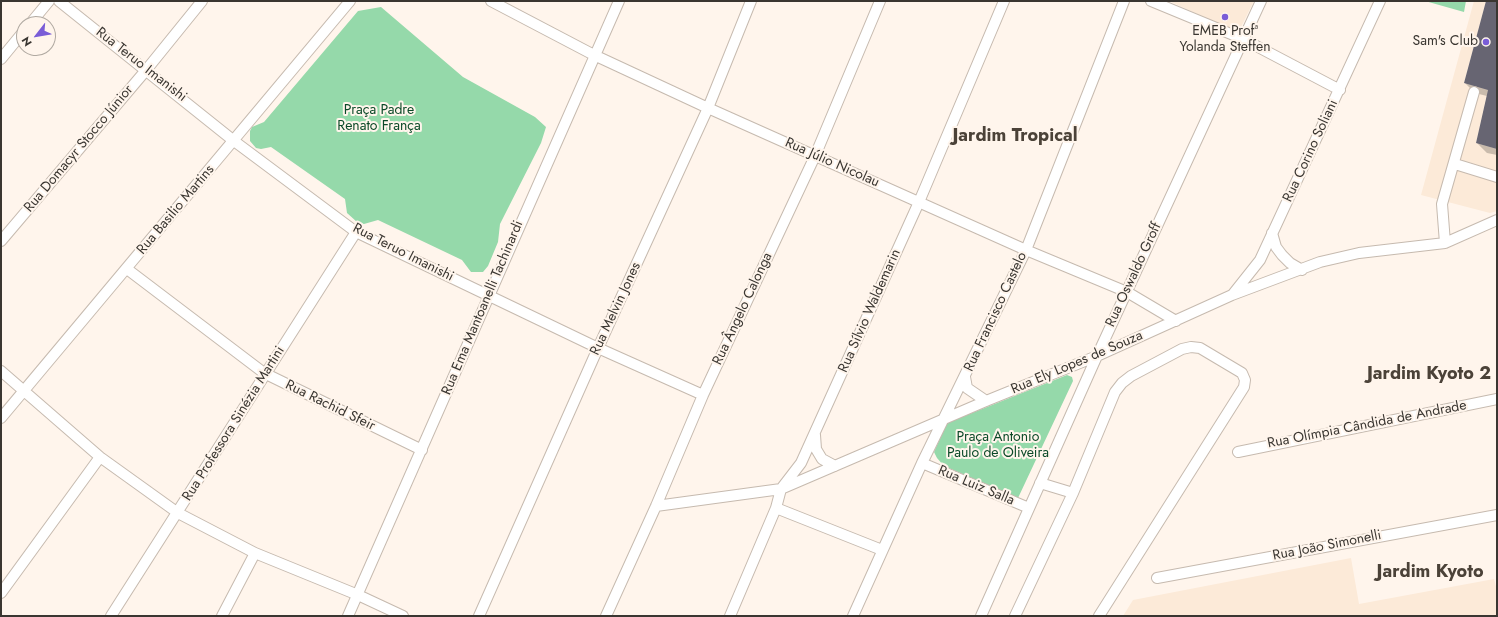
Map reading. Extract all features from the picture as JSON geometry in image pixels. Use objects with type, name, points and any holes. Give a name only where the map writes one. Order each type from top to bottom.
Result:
[{"type":"street","points":[[37,16],[49,1]]},
{"type":"street","name":"Rua Teruo Imanishi","points":[[59,1],[147,69],[234,141],[356,232],[598,348],[703,395]]},
{"type":"street","name":"Rua Domacyr Stocco Júnior","points":[[1,241],[147,69],[202,1]]},
{"type":"street","name":"Rua Basilio Martins","points":[[1,418],[350,1]]},
{"type":"street","name":"Rua Júlio Nicolau","points":[[491,1],[594,54],[708,108],[1026,250],[1127,292],[1176,321]]},
{"type":"street","name":"Rua Ema Mantoanelli Tachinardi","points":[[348,616],[422,450],[594,54],[619,1]]},
{"type":"street","name":"Rua Melvin Jones","points":[[479,616],[598,348],[708,108],[751,1]]},
{"type":"street","name":"Rua Ângelo Calonga","points":[[606,616],[656,506],[703,395],[815,156],[880,1]]},
{"type":"street","name":"Rua Sílvio Waldemarin","points":[[730,616],[776,508],[781,489],[801,463],[919,202],[1004,1]]},
{"type":"street","name":"Rua Francisco Castelo","points":[[852,616],[922,463],[944,421],[1026,250],[1124,1]]},
{"type":"street","points":[[1151,1],[1243,39],[1340,90]]},
{"type":"street","name":"Rua Oswaldo Groff","points":[[981,616],[1097,356],[1260,1]]},
{"type":"street","name":"Rua Corino Soliani","points":[[1232,295],[1260,260],[1380,1]]},
{"type":"street","points":[[1,59],[16,41]]},
{"type":"street","points":[[1445,243],[1442,204],[1455,164],[1474,92]]},
{"type":"street","points":[[1455,164],[1497,177]]},
{"type":"street","name":"Rua Ely Lopes de Souza","points":[[656,506],[781,489],[944,421],[986,401],[1097,356],[1232,295],[1320,262],[1359,253],[1445,243],[1497,220]]},
{"type":"street","name":"Rua Professora Sinézia Martini","points":[[111,616],[356,232]]},
{"type":"street","points":[[1272,233],[1276,246],[1282,256],[1302,270]]},
{"type":"street","name":"Rua Rachid Sfeir","points":[[127,269],[264,374],[422,450]]},
{"type":"street","points":[[1015,616],[1073,493],[1115,392],[1122,383],[1131,376],[1182,349],[1191,347],[1200,348],[1242,373],[1245,380],[1244,387],[1099,616]]},
{"type":"street","points":[[1,371],[100,457],[178,513],[255,553],[358,595],[404,616]]},
{"type":"street","points":[[965,377],[967,388],[986,401]]},
{"type":"street","name":"Rua Olímpia Cândida de Andrade","points":[[1238,452],[1497,399]]},
{"type":"street","points":[[815,432],[816,449],[822,459],[835,466]]},
{"type":"street","points":[[1,593],[100,457]]},
{"type":"street","name":"Rua Luiz Salla","points":[[922,463],[1029,508]]},
{"type":"street","points":[[1040,483],[1073,493]]},
{"type":"street","points":[[776,508],[882,550]]},
{"type":"street","name":"Rua João Simonelli","points":[[1157,578],[1497,515]]},
{"type":"street","points":[[222,616],[255,553]]},
{"type":"shaded area","name":"EMEB Profª Yolanda Steffen","points":[[1169,1],[1254,1],[1238,33]]},
{"type":"shaded area","points":[[1474,1],[1486,1],[1464,83],[1488,90],[1476,143],[1497,149],[1497,211],[1490,213],[1421,195]]},
{"type":"shaded area","points":[[1351,558],[1359,604],[1494,579],[1497,590],[1497,616],[1123,616],[1133,600]]},
{"type":"green space","points":[[1425,1],[1466,1],[1464,12]]},
{"type":"green space","name":"Praça Padre Renato França","points":[[381,7],[463,77],[535,117],[546,127],[541,143],[500,224],[498,242],[488,266],[483,272],[471,272],[462,260],[378,220],[364,224],[357,222],[347,213],[345,199],[271,147],[261,149],[256,148],[250,141],[250,131],[252,127],[264,122],[358,11]]},
{"type":"green space","name":"Praça Antonio Paulo de Oliveira","points":[[1067,375],[1072,377],[1073,381],[1018,498],[944,466],[937,458],[934,452],[947,423]]},
{"type":"building","name":"Sam's Club","points":[[1486,1],[1497,1],[1497,149],[1476,143],[1488,90],[1464,83]]},
{"type":"place","name":"EMEB Profª Yolanda Steffen","points":[[1225,17]]},
{"type":"place","name":"Sam's Club","points":[[1486,42]]},
{"type":"district","name":"Jardim Tropical","points":[[1015,137]]},
{"type":"district","name":"Jardim Kyoto 2","points":[[1429,375]]},
{"type":"district","name":"Jardim Kyoto","points":[[1430,573]]}]
